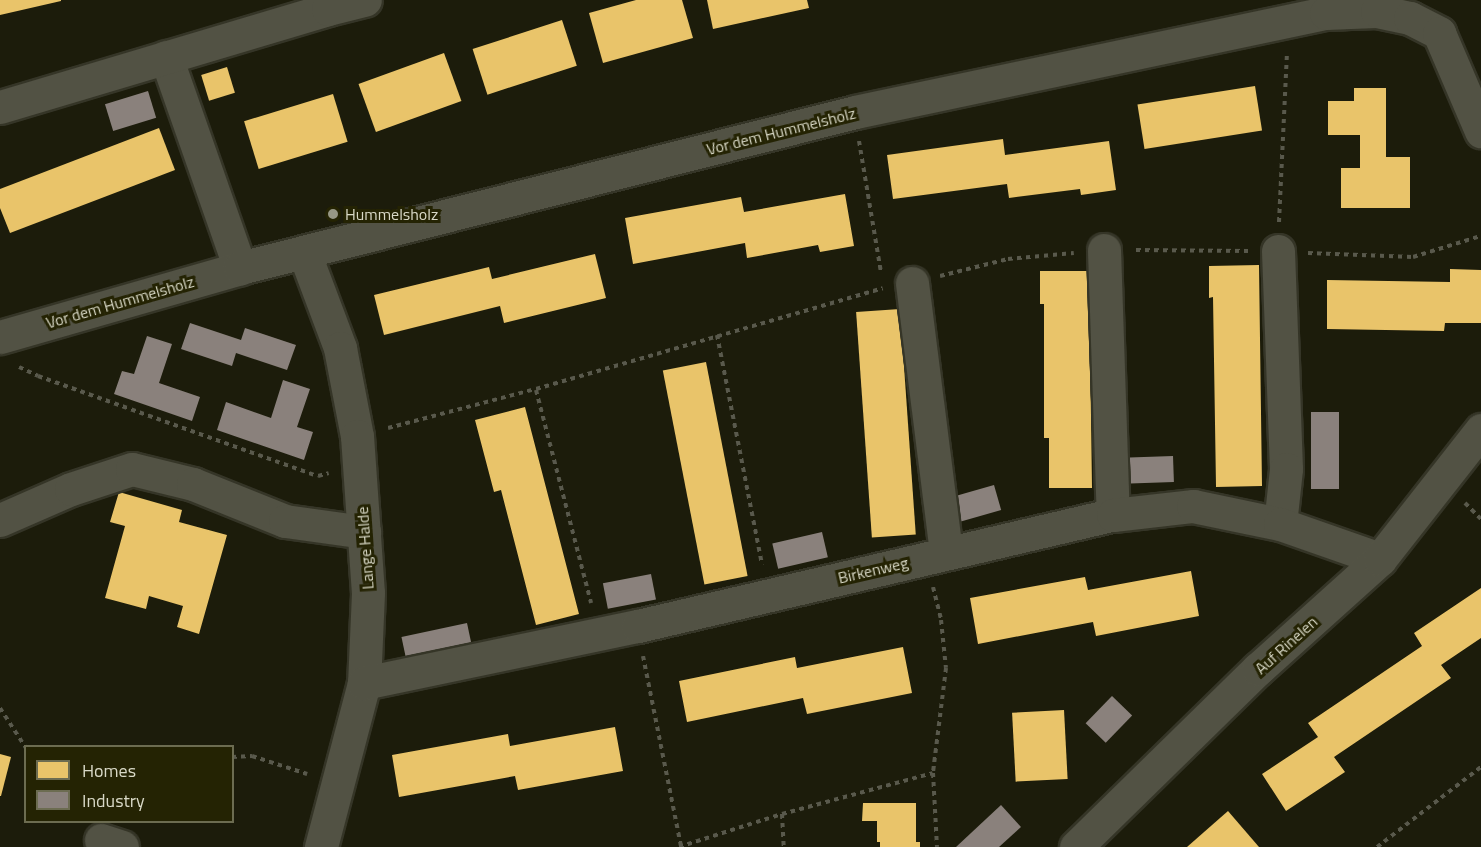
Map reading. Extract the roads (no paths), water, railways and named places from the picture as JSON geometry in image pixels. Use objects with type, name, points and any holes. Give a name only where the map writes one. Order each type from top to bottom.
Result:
[{"type":"street","points":[[0,107],[365,0]]},
{"type":"street","name":"Vor dem Hummelsholz","points":[[0,337],[240,268],[855,112],[1288,19],[1325,6],[1377,11],[1410,18],[1439,33],[1481,131]]},
{"type":"street","points":[[166,57],[240,268]]},
{"type":"street","points":[[1104,250],[1113,515]]},
{"type":"street","points":[[1278,251],[1286,469],[1280,524]]},
{"type":"street","name":"Lange Halde","points":[[304,252],[340,348],[358,451],[368,593],[364,683],[321,847]]},
{"type":"street","points":[[898,286],[935,555]]},
{"type":"street","name":"Auf Rinelen","points":[[1076,847],[1258,669],[1380,559],[1481,430]]},
{"type":"street","points":[[0,520],[71,489],[132,469],[193,484],[285,521],[364,532]]},
{"type":"street","name":"Birkenweg","points":[[364,683],[638,626],[1113,515],[1193,506],[1280,524],[1380,559]]},
{"type":"place","name":"Hummelsholz","points":[[333,214]]}]
